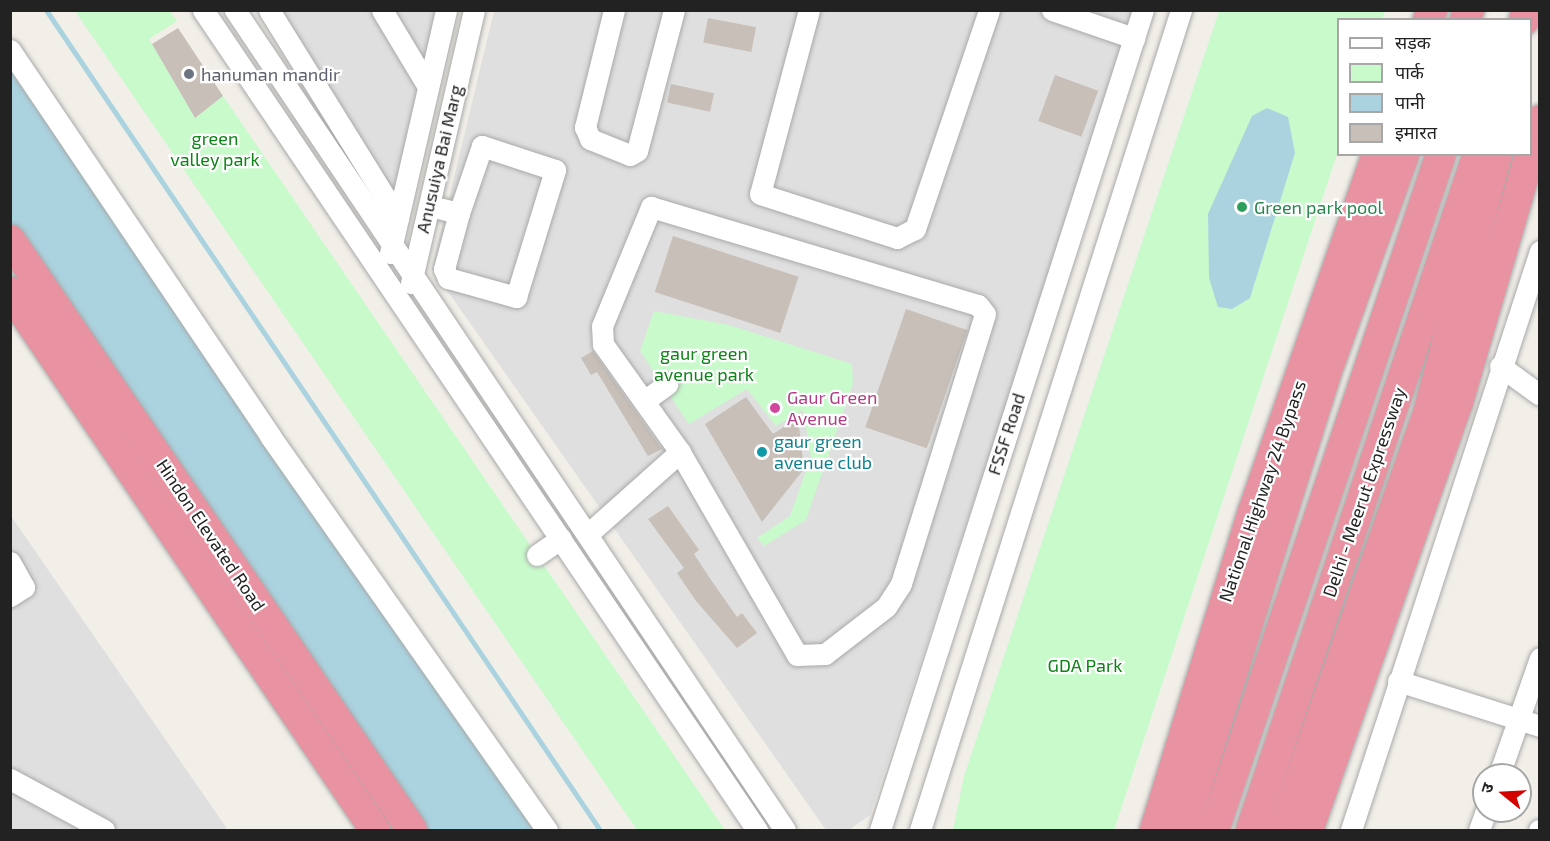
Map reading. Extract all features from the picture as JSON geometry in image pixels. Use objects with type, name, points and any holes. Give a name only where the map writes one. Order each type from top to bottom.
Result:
[{"type":"highway","points":[[1532,147],[1539,120]]},
{"type":"highway","name":"National Highway 24 Bypass","points":[[1155,831],[1258,541],[1376,156]]},
{"type":"highway","points":[[1183,831],[1258,541],[1403,156]]},
{"type":"highway","name":"Delhi - Meerut Expressway","points":[[1214,831],[1440,156]]},
{"type":"highway","name":"Delhi - Meerut Expressway","points":[[1251,831],[1477,156]]},
{"type":"highway","points":[[1308,831],[1384,572],[1496,156]]},
{"type":"highway","points":[[1282,831],[1384,572],[1458,402],[1529,159]]},
{"type":"highway","name":"Hindon Elevated Road","points":[[10,240],[412,831]]},
{"type":"highway","name":"Hindon Elevated Road","points":[[10,292],[375,831]]},
{"type":"street","points":[[203,10],[757,831]]},
{"type":"street","points":[[235,10],[589,533],[785,831]]},
{"type":"street","points":[[269,10],[398,218]]},
{"type":"street","points":[[382,10],[428,87]]},
{"type":"street","name":"Anusuiya Bai Marg","points":[[384,277],[446,10]]},
{"type":"street","name":"Anusuiya Bai Marg","points":[[405,307],[474,10]]},
{"type":"street","points":[[614,10],[585,127],[590,140],[630,155],[637,151],[674,10]]},
{"type":"street","points":[[809,10],[760,194],[897,238],[915,229],[989,10]]},
{"type":"street","points":[[1052,10],[1134,38]]},
{"type":"street","name":"FSSF Road","points":[[880,831],[1143,10]]},
{"type":"street","points":[[920,831],[1180,10]]},
{"type":"street","points":[[10,50],[270,436],[547,831]]},
{"type":"street","points":[[1532,152],[1539,135]]},
{"type":"street","points":[[483,146],[555,170],[516,297],[445,274],[459,213],[483,146]]},
{"type":"street","points":[[429,206],[459,213]]},
{"type":"street","points":[[651,207],[983,310],[986,319],[902,584],[886,607],[825,654],[797,655],[680,452],[601,335],[651,207]]},
{"type":"street","points":[[1356,829],[1398,681],[1539,251]]},
{"type":"street","points":[[1500,366],[1539,395]]},
{"type":"street","points":[[644,401],[667,384]]},
{"type":"street","points":[[589,533],[680,452]]},
{"type":"street","points":[[537,555],[561,538]]},
{"type":"street","points":[[10,562],[24,587],[10,596]]},
{"type":"street","points":[[1506,763],[1530,722],[1539,658]]},
{"type":"street","points":[[1398,681],[1530,722]]},
{"type":"street","points":[[10,779],[104,831]]},
{"type":"shaded area","points":[[259,11],[438,11],[391,211]]},
{"type":"shaded area","points":[[494,11],[1137,11],[870,815],[849,830],[826,830],[432,269]]},
{"type":"shaded area","points":[[11,516],[228,830],[11,830]]},
{"type":"green space","name":"green valley park","points":[[75,11],[170,11],[177,21],[149,39],[195,118],[223,96],[725,830],[637,830]]},
{"type":"green space","name":"GDA Park","points":[[1219,11],[1385,11],[1382,18],[1337,18],[1337,154],[1114,830],[953,830],[964,776]]},
{"type":"green space","name":"gaur green avenue park","points":[[654,311],[729,325],[852,364],[853,384],[806,520],[764,546],[757,538],[790,516],[811,457],[803,410],[776,426],[747,389],[689,424],[640,351]]},
{"type":"water","points":[[10,70],[420,656],[538,830],[400,830],[11,258]]},
{"type":"water","name":"Green park pool","points":[[1267,108],[1288,117],[1295,153],[1250,298],[1232,309],[1218,307],[1209,278],[1208,214],[1252,116]]},
{"type":"building","points":[[708,18],[756,27],[751,52],[703,43]]},
{"type":"building","name":"hanuman mandir","points":[[178,28],[223,96],[195,118],[152,44]]},
{"type":"building","points":[[1055,75],[1098,91],[1081,137],[1038,121]]},
{"type":"building","points":[[671,84],[714,93],[710,112],[667,103]]},
{"type":"building","points":[[673,236],[799,277],[780,333],[655,292]]},
{"type":"building","points":[[906,309],[967,330],[927,448],[865,427]]},
{"type":"building","points":[[593,351],[662,449],[648,456],[597,372],[591,375],[581,358]]},
{"type":"building","name":"gaur green avenue club","points":[[746,397],[773,434],[798,418],[804,469],[762,522],[705,424]]},
{"type":"building","points":[[668,506],[699,550],[694,554],[711,580],[737,617],[742,613],[757,633],[737,648],[696,601],[677,573],[684,568],[648,519]]},
{"type":"waterway","points":[[46,10],[600,830]]},
{"type":"place","name":"hanuman mandir","points":[[189,74]]},
{"type":"place","name":"Green park pool","points":[[1242,207]]},
{"type":"place","name":"Gaur Green Avenue","points":[[775,408]]},
{"type":"place","name":"gaur green avenue club","points":[[762,452]]}]
